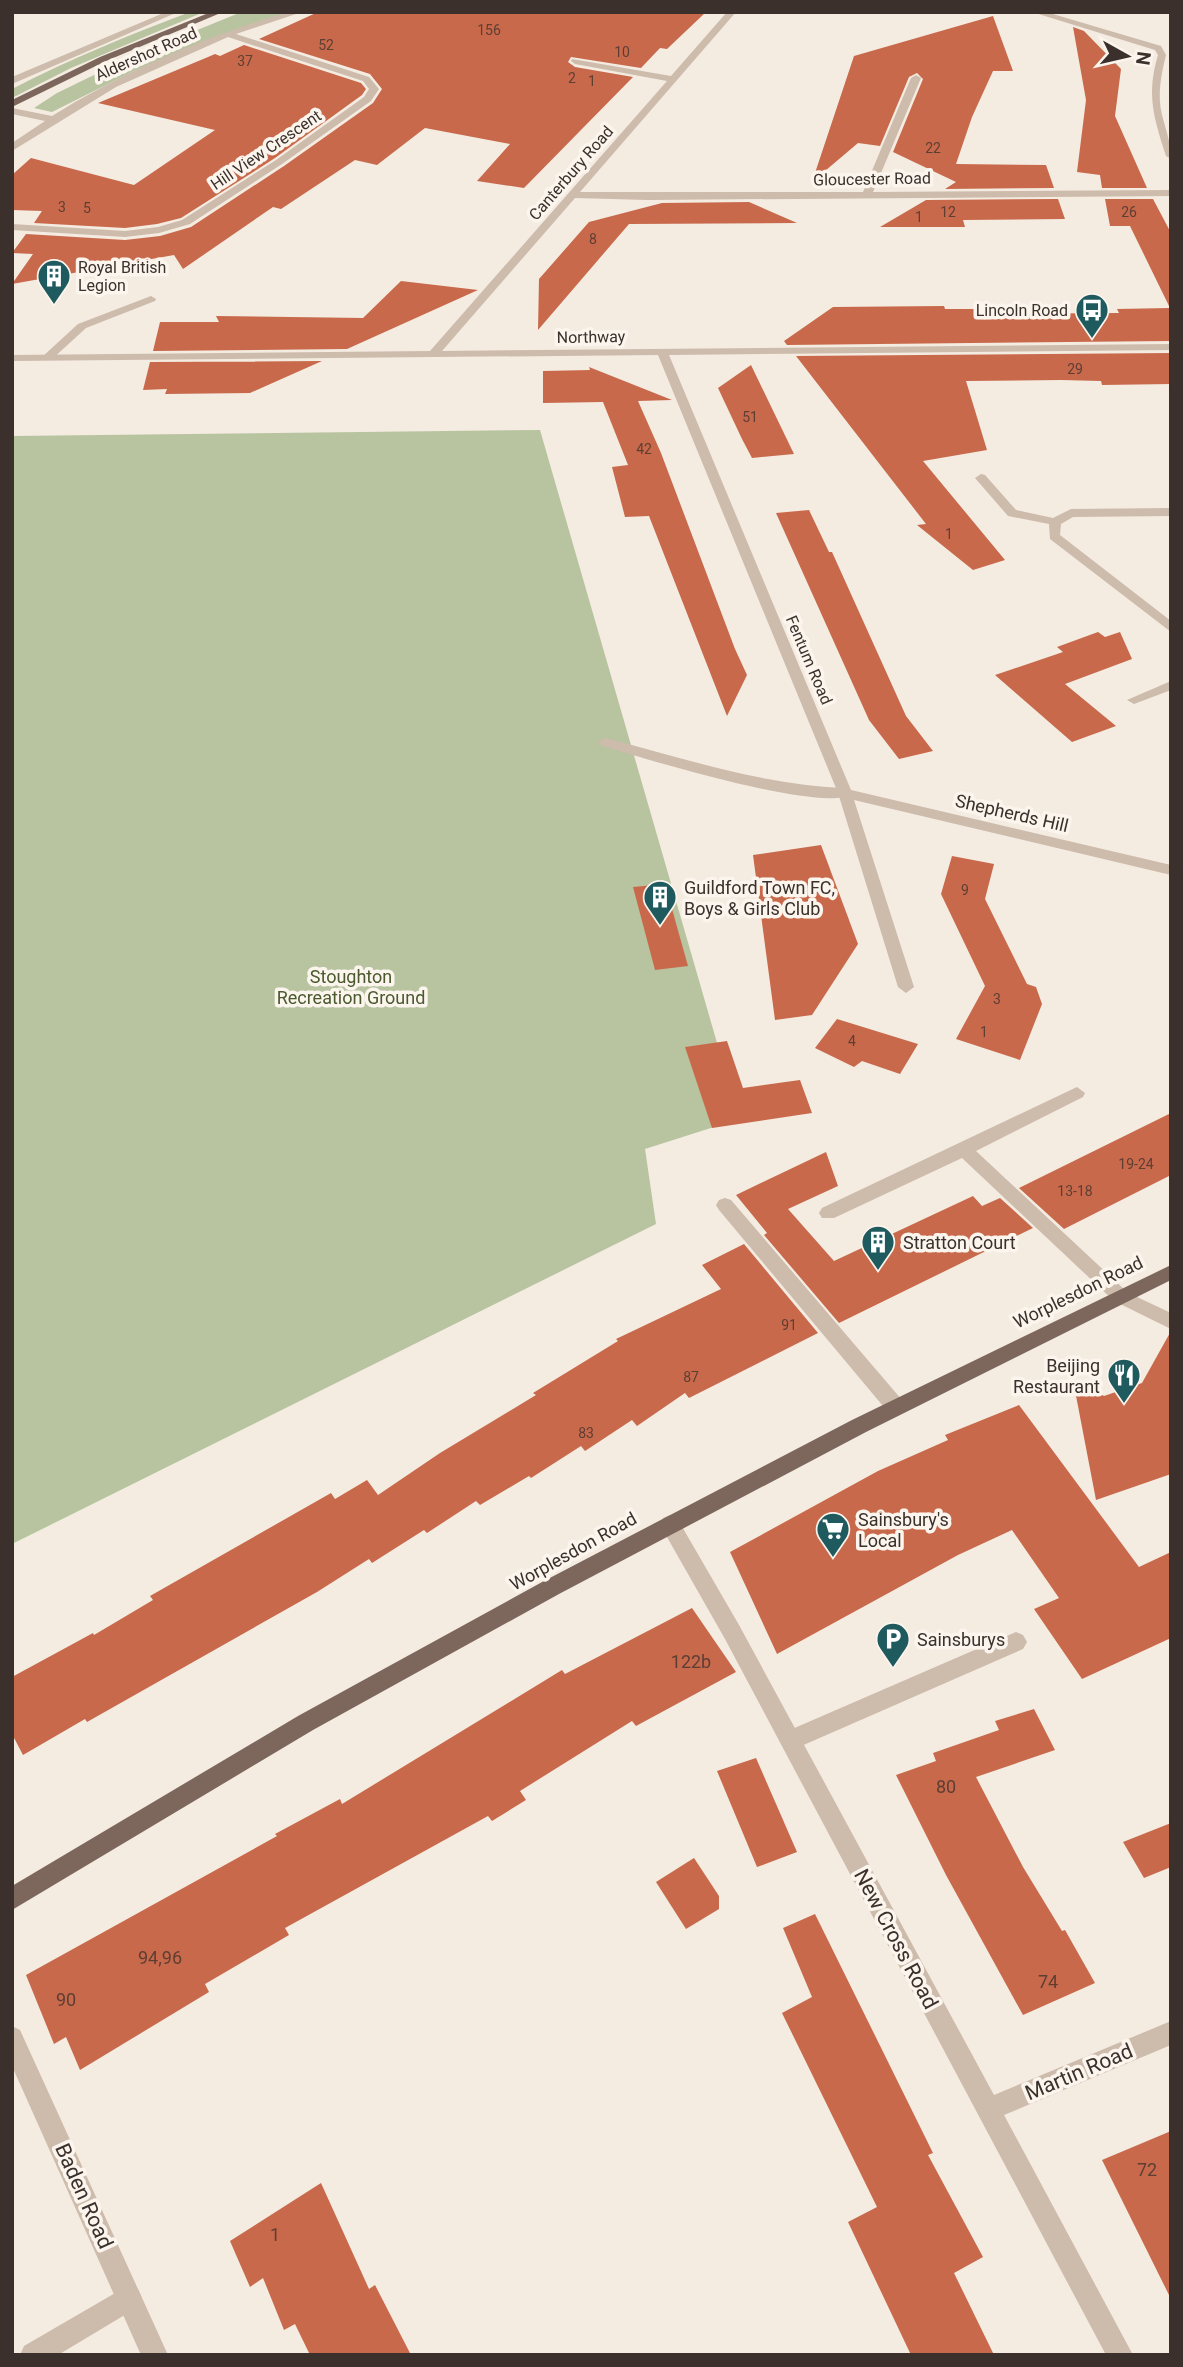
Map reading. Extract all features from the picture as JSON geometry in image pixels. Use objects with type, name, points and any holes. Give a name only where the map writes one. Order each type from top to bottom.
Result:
[{"type":"main road","name":"Aldershot Road","points":[[12,104],[131,47],[219,12]]},
{"type":"main road","name":"Worplesdon Road","points":[[12,1899],[345,1701],[670,1524],[895,1406],[1171,1272]]},
{"type":"street","name":"Aldershot Road","points":[[12,81],[174,12]]},
{"type":"street","name":"Aldershot Road","points":[[12,148],[51,119],[96,93],[229,35],[298,12]]},
{"type":"street","name":"Canterbury Road","points":[[433,354],[732,12]]},
{"type":"street","points":[[1036,12],[1158,48],[1171,45]]},
{"type":"street","name":"Hill View Crescent","points":[[12,227],[125,234],[159,230],[186,222],[323,131],[368,99],[374,89],[366,79],[229,35]]},
{"type":"street","points":[[1158,48],[1162,55],[1155,80],[1157,114],[1171,156]]},
{"type":"street","points":[[575,61],[673,79]]},
{"type":"street","points":[[867,195],[916,78]]},
{"type":"street","points":[[12,111],[51,119]]},
{"type":"street","name":"Gloucester Road","points":[[573,195],[1171,193]]},
{"type":"street","points":[[47,358],[82,326],[151,299]]},
{"type":"street","name":"Northway","points":[[12,358],[1171,347]]},
{"type":"street","name":"Fentum Road","points":[[662,352],[845,793],[906,987]]},
{"type":"street","points":[[981,478],[1012,513],[1055,522],[1071,513],[1171,512]]},
{"type":"street","points":[[1055,522],[1054,536],[1171,628]]},
{"type":"street","points":[[1134,700],[1171,685]]},
{"type":"street","name":"Shepherds Hill","points":[[605,742],[679,764],[751,781],[809,793],[845,793],[1171,870]]},
{"type":"street","points":[[828,1213],[964,1150],[1077,1093]]},
{"type":"street","points":[[964,1150],[1087,1268],[1121,1296],[1171,1322]]},
{"type":"street","points":[[725,1205],[895,1406]]},
{"type":"street","name":"New Cross Road","points":[[670,1524],[791,1740],[1120,2355]]},
{"type":"street","points":[[791,1740],[1016,1642]]},
{"type":"street","name":"Martin Road","points":[[987,2110],[1171,2033]]},
{"type":"street","name":"Baden Road","points":[[12,2038],[155,2355]]},
{"type":"street","points":[[33,2355],[129,2298]]},
{"type":"green space","points":[[190,12],[204,12],[71,68],[12,98],[12,89],[34,78]]},
{"type":"green space","points":[[290,12],[208,40],[134,71],[52,112],[34,108],[57,93],[131,57],[239,13]]},
{"type":"green space","name":"Stoughton Recreation Ground","points":[[540,430],[739,1119],[645,1149],[656,1224],[12,1544],[12,436]]},
{"type":"building","points":[[318,12],[706,12],[667,49],[660,48],[641,68],[571,57],[568,62],[575,67],[633,77],[524,188],[477,181],[510,144],[425,128],[377,165],[355,160],[281,209],[273,207],[183,269],[174,255],[12,284],[33,254],[12,253],[26,234],[125,240],[160,236],[191,227],[373,103],[382,89],[370,74],[259,39]]},
{"type":"building","points":[[993,16],[1013,71],[993,71],[972,117],[956,164],[1046,165],[1054,188],[945,189],[956,182],[893,152],[923,79],[917,73],[909,77],[880,146],[858,143],[812,182],[854,56]]},
{"type":"building","points":[[1073,27],[1084,31],[1121,69],[1115,116],[1147,188],[1102,188],[1100,175],[1077,172],[1086,100]]},
{"type":"building","points":[[244,45],[361,83],[366,89],[362,95],[275,158],[181,218],[125,228],[34,223],[42,211],[12,210],[12,175],[31,158],[134,185],[215,130],[98,103],[215,54],[220,56]]},
{"type":"building","points":[[1058,199],[1065,219],[963,220],[965,227],[880,227],[926,200]]},
{"type":"building","points":[[1105,199],[1153,199],[1171,233],[1171,341],[787,345],[784,341],[833,307],[944,306],[945,309],[974,309],[975,314],[1119,313],[1117,309],[1170,308],[1130,226],[1110,226]]},
{"type":"building","points":[[749,202],[797,223],[629,224],[538,330],[539,279],[589,222],[662,203]]},
{"type":"building","points":[[401,281],[478,290],[347,349],[153,351],[160,322],[219,322],[216,316],[363,318]]},
{"type":"building","points":[[1171,353],[1171,384],[1102,385],[1101,381],[1061,380],[966,381],[987,450],[923,461],[1005,560],[973,570],[917,525],[926,524],[796,356]]},
{"type":"building","points":[[322,361],[250,393],[165,394],[167,389],[143,390],[150,362]]},
{"type":"building","points":[[751,365],[794,454],[752,458],[742,439],[718,388]]},
{"type":"building","points":[[589,367],[672,400],[638,401],[661,453],[747,675],[727,716],[649,516],[625,517],[612,467],[628,465],[603,402],[543,403],[543,371],[590,370]]},
{"type":"building","points":[[809,510],[829,552],[832,552],[906,716],[933,751],[899,759],[869,720],[776,513]]},
{"type":"building","points":[[1098,632],[1105,637],[1120,632],[1132,659],[1065,684],[1116,726],[1072,742],[995,675],[1063,652],[1057,647]]},
{"type":"building","points":[[821,845],[858,944],[812,1015],[775,1020],[753,855]]},
{"type":"building","points":[[952,856],[994,864],[985,899],[1027,984],[1036,987],[1042,1004],[1020,1060],[956,1039],[985,986],[941,894]]},
{"type":"building","name":"Guildford Town FC, Boys & Girls Club","points":[[665,884],[688,966],[655,970],[633,887]]},
{"type":"building","points":[[837,1019],[918,1044],[900,1074],[862,1061],[854,1067],[815,1048]]},
{"type":"building","points":[[727,1041],[743,1088],[800,1080],[812,1113],[712,1128],[685,1047]]},
{"type":"building","points":[[1171,1113],[1171,1175],[1064,1229],[1019,1188]]},
{"type":"building","points":[[826,1152],[838,1186],[788,1209],[834,1261],[973,1196],[982,1206],[1000,1198],[1033,1228],[839,1323],[764,1235],[767,1233],[736,1195]]},
{"type":"building","points":[[744,1244],[818,1333],[689,1398],[685,1393],[637,1426],[632,1420],[585,1451],[581,1446],[531,1478],[529,1476],[480,1505],[476,1501],[427,1533],[424,1530],[372,1563],[369,1559],[317,1592],[87,1722],[85,1719],[23,1755],[12,1734],[12,1677],[93,1633],[94,1635],[153,1600],[150,1596],[331,1493],[335,1499],[367,1480],[378,1495],[440,1453],[536,1395],[533,1393],[618,1341],[616,1339],[721,1289],[702,1265]]},
{"type":"building","name":"Beijing Restaurant","points":[[1171,1331],[1171,1474],[1096,1500],[1073,1380],[1104,1396],[1142,1383]]},
{"type":"building","points":[[1019,1405],[1139,1567],[1171,1552],[1171,1638],[1082,1679],[1034,1609],[1059,1598],[1012,1530],[958,1555],[777,1654],[730,1552],[878,1471],[948,1440],[945,1435]]},
{"type":"building","points":[[692,1608],[736,1672],[636,1726],[632,1721],[520,1791],[526,1800],[492,1821],[488,1816],[285,1928],[289,1935],[205,1984],[209,1992],[80,2070],[66,2037],[54,2044],[26,1975],[277,1836],[275,1834],[340,1799],[342,1804],[562,1670],[565,1674]]},
{"type":"building","points":[[1034,1709],[1055,1750],[976,1777],[1023,1867],[1062,1931],[1065,1930],[1095,1983],[1023,2015],[946,1875],[896,1775],[936,1761],[933,1753],[999,1730],[995,1721]]},
{"type":"building","points":[[756,1758],[797,1852],[757,1867],[717,1771]]},
{"type":"building","points":[[1171,1823],[1171,1867],[1144,1878],[1123,1842]]},
{"type":"building","points":[[694,1858],[719,1896],[719,1909],[686,1929],[656,1882]]},
{"type":"building","points":[[815,1914],[933,2153],[928,2155],[983,2257],[954,2273],[994,2355],[911,2355],[848,2222],[877,2207],[782,2013],[812,1997],[783,1928]]},
{"type":"building","points":[[1171,2131],[1171,2299],[1102,2160]]},
{"type":"building","points":[[321,2183],[369,2289],[375,2285],[411,2355],[310,2355],[295,2324],[284,2330],[263,2278],[250,2287],[230,2241]]},
{"type":"place","name":"Royal British Legion","points":[[54,306]]},
{"type":"place","name":"Lincoln Road","points":[[1092,340]]},
{"type":"place","name":"Guildford Town FC, Boys & Girls Club","points":[[660,927]]},
{"type":"place","name":"Stratton Court","points":[[878,1272]]},
{"type":"place","name":"Beijing Restaurant","points":[[1124,1405]]},
{"type":"place","name":"Sainsbury's Local","points":[[833,1559]]},
{"type":"place","name":"Sainsburys","points":[[893,1669]]}]
